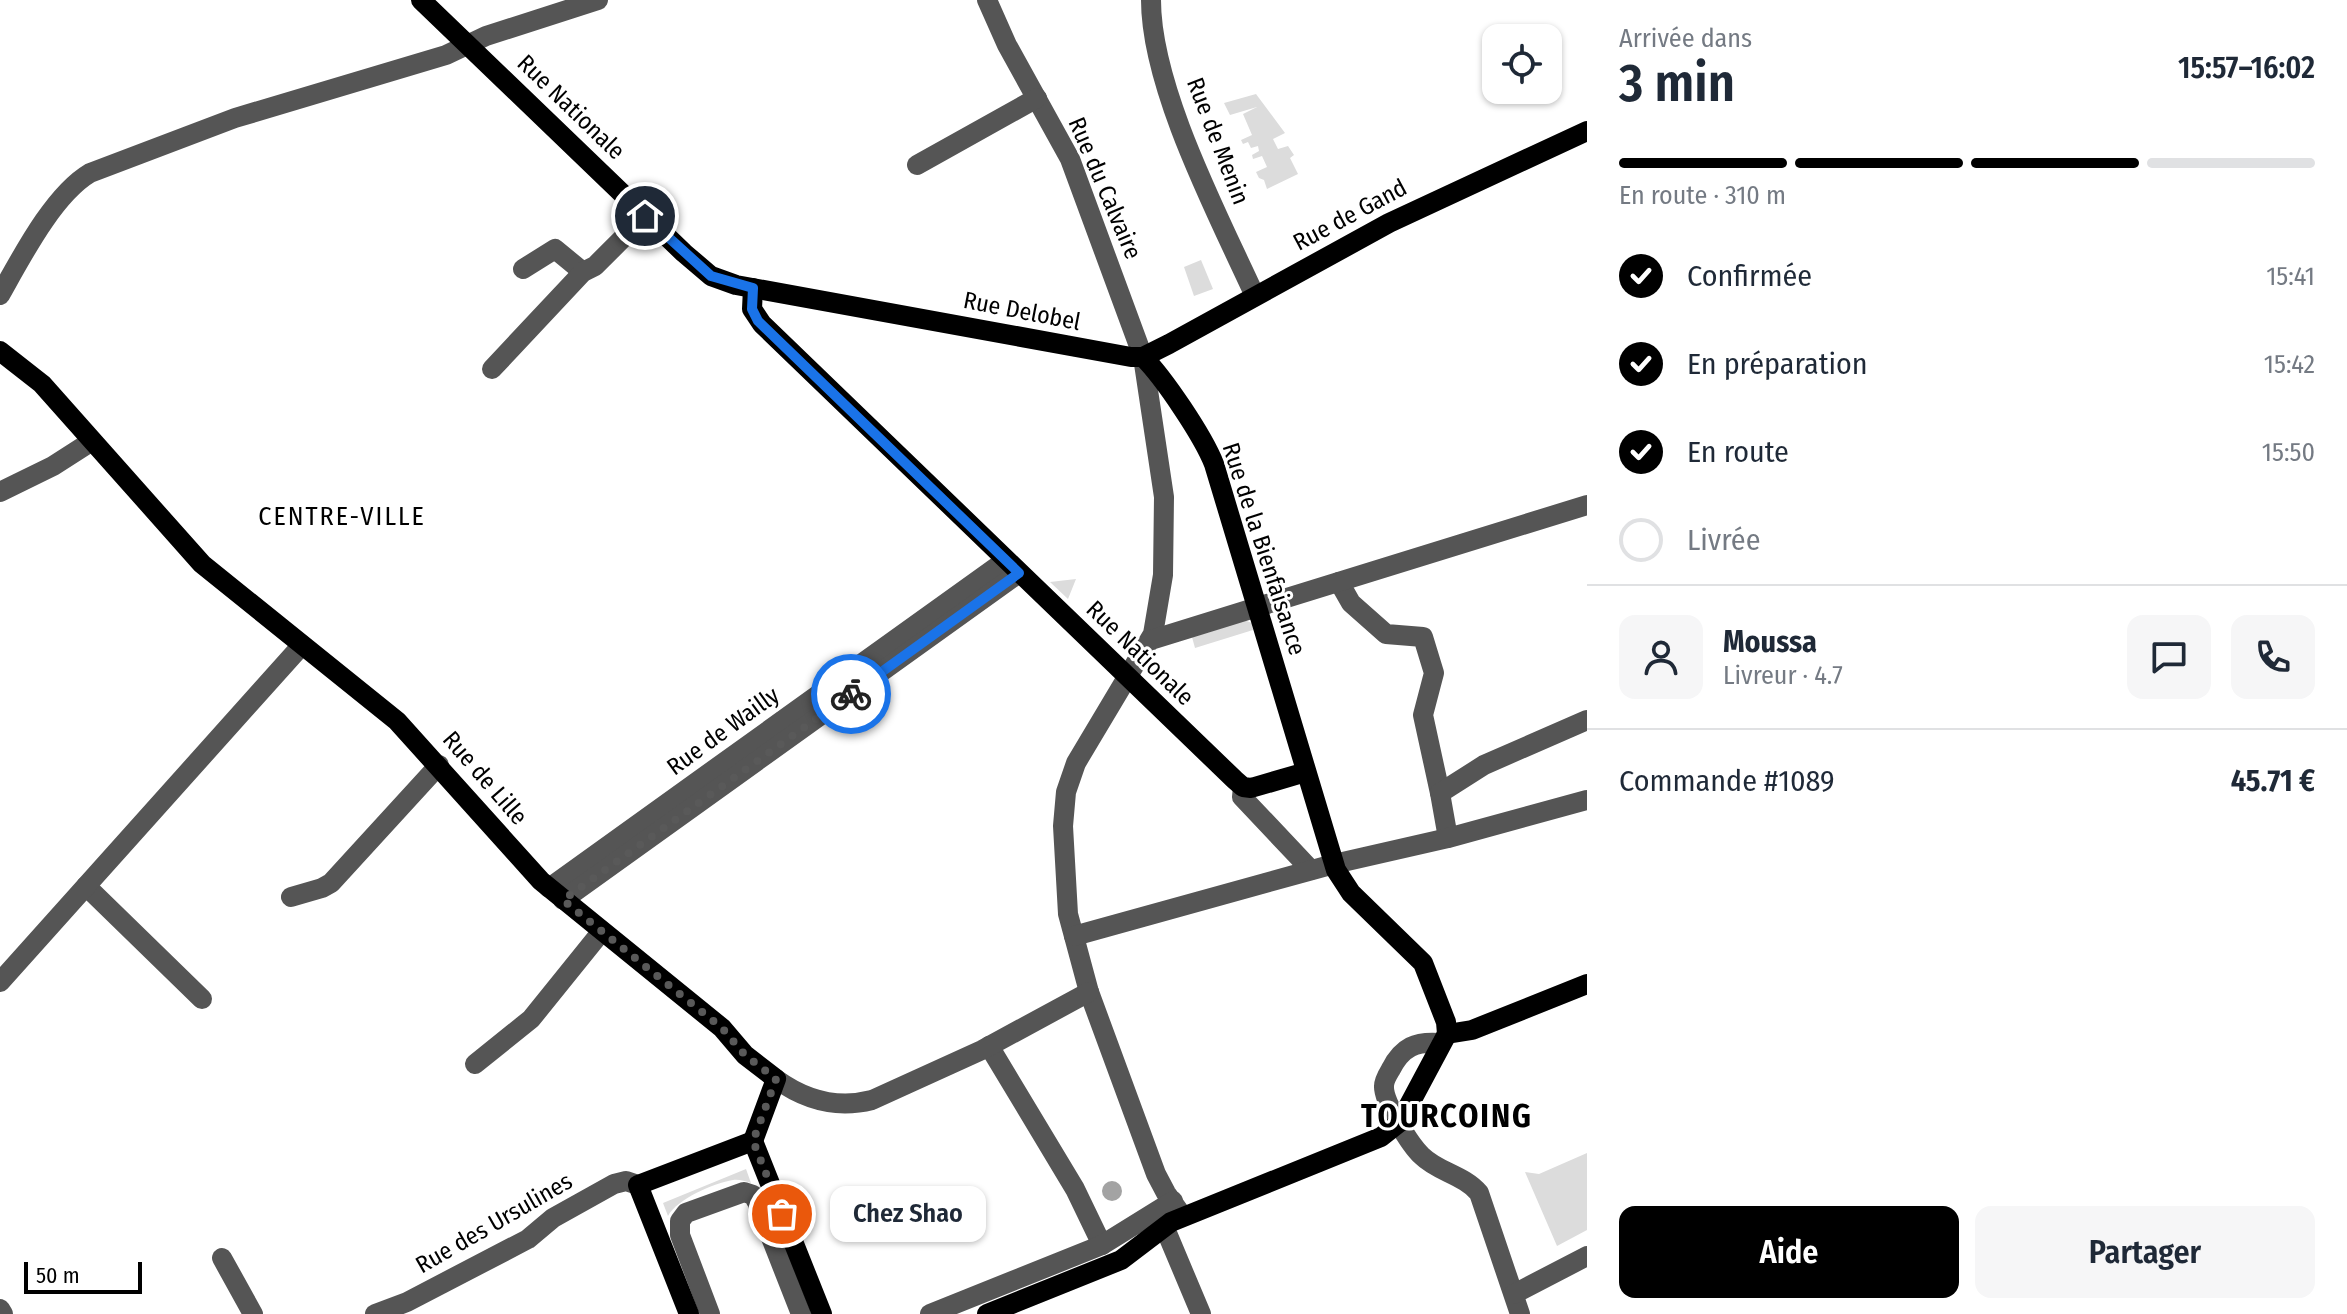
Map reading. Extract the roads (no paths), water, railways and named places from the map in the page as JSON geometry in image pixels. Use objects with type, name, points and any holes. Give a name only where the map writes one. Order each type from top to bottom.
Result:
[{"type":"main road","name":"Rue Nationale","points":[[421,0],[698,267],[722,281]]},
{"type":"main road","name":"Rue de Gand","points":[[1143,357],[1412,211],[1587,131]]},
{"type":"main road","name":"Rue Delobel","points":[[722,281],[1103,353],[1143,357]]},
{"type":"main road","name":"Rue Nationale","points":[[753,288],[752,309],[758,321],[1243,787]]},
{"type":"main road","name":"Rue de Lille","points":[[0,351],[42,384],[202,564],[397,721],[522,861],[556,894],[722,1028],[745,1055],[776,1079]]},
{"type":"main road","name":"Rue de la Bienfaisance","points":[[1143,357],[1162,379],[1211,455],[1310,770]]},
{"type":"main road","points":[[987,1314],[1121,1260],[1164,1226],[1372,1141],[1400,1122],[1444,1039],[1446,1022],[1423,963],[1347,889],[1334,864],[1310,770],[1255,787],[1243,787]]},
{"type":"main road","points":[[1444,1039],[1587,984]]},
{"type":"main road","points":[[776,1079],[753,1141],[822,1314]]},
{"type":"main road","points":[[689,1314],[638,1185],[753,1141]]},
{"type":"street","points":[[0,295],[25,251],[68,191],[90,173],[235,118],[446,55],[486,36],[598,0]]},
{"type":"street","name":"Rue du Calvaire","points":[[987,0],[1007,45],[1070,159],[1143,357],[1164,497],[1166,524],[1160,599],[1151,640],[1084,747],[1066,792],[1063,826],[1068,914],[1088,987],[1156,1174],[1176,1206],[1102,1245]]},
{"type":"street","name":"Rue de Menin","points":[[1151,0],[1154,40],[1176,113],[1255,296]]},
{"type":"street","points":[[917,165],[1037,98]]},
{"type":"street","points":[[492,369],[583,272],[595,266],[645,216]]},
{"type":"street","points":[[523,269],[555,249],[583,272]]},
{"type":"street","points":[[0,277],[25,251]]},
{"type":"street","points":[[0,492],[53,466],[92,441]]},
{"type":"street","points":[[1151,640],[1587,505]]},
{"type":"street","name":"Rue de Wailly","points":[[556,894],[1013,566]]},
{"type":"street","points":[[1339,582],[1351,603],[1386,634],[1423,637],[1434,673],[1423,715],[1448,838]]},
{"type":"street","points":[[0,982],[302,645]]},
{"type":"street","points":[[1440,793],[1484,765],[1587,720]]},
{"type":"street","points":[[291,897],[331,883],[439,765]]},
{"type":"street","points":[[1243,787],[1242,797],[1311,870]]},
{"type":"street","points":[[1074,936],[1311,870],[1448,838],[1587,800]]},
{"type":"street","points":[[86,886],[202,999]]},
{"type":"street","points":[[475,1064],[536,1014],[602,931]]},
{"type":"street","name":"Rue de Lille","points":[[776,1079],[794,1092],[825,1102],[856,1104],[872,1100],[986,1048],[1088,987]]},
{"type":"street","points":[[1444,1039],[1424,1041],[1398,1054],[1383,1083],[1385,1097],[1420,1155],[1466,1181],[1479,1193],[1520,1314]]},
{"type":"street","points":[[930,1314],[1102,1245],[1075,1189],[986,1048]]},
{"type":"street","name":"Rue des Ursulines","points":[[375,1314],[407,1302],[528,1239],[553,1218],[614,1184],[626,1181],[638,1185]]},
{"type":"street","points":[[710,1314],[679,1225],[689,1211],[742,1192],[750,1193],[757,1202],[801,1314]]},
{"type":"street","points":[[1164,1226],[1201,1314]]},
{"type":"street","points":[[1514,1294],[1587,1256]]},
{"type":"street","points":[[222,1258],[253,1314]]},
{"type":"place","name":"Chez Shao","points":[[782,1214]]},
{"type":"district","name":"CENTRE-VILLE","points":[[342,516]]},
{"type":"district","name":"TOURCOING","points":[[1447,1116]]}]
